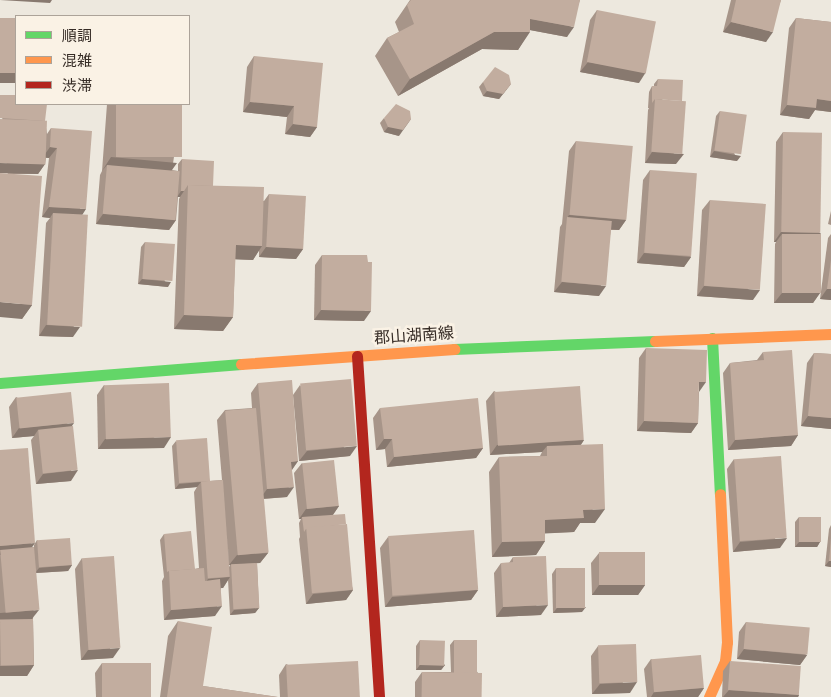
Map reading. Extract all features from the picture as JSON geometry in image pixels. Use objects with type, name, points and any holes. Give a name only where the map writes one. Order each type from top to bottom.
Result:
[{"type":"main road","name":"郡山湖南線","points":[[0,383],[357,356],[712,338],[831,334]]},
{"type":"main road","points":[[709,697],[726,661],[727,642],[712,338]]},
{"type":"main road","points":[[357,356],[379,697]]},
{"type":"building","points":[[411,0],[530,0],[530,32],[494,32],[410,79],[387,38],[414,24],[407,5]]},
{"type":"building","points":[[530,0],[580,0],[574,27],[530,19]]},
{"type":"building","points":[[736,0],[781,0],[773,32],[731,22]]},
{"type":"building","points":[[597,10],[656,21],[646,73],[587,62]]},
{"type":"building","points":[[0,18],[15,18],[15,73],[0,73]]},
{"type":"building","points":[[796,18],[831,22],[831,101],[817,99],[816,108],[787,105]]},
{"type":"building","points":[[254,56],[323,63],[317,127],[293,124],[294,106],[250,102]]},
{"type":"building","points":[[495,67],[509,75],[511,84],[503,94],[487,91],[483,82]]},
{"type":"building","points":[[658,79],[683,80],[682,101],[655,99],[652,103],[652,86],[657,86]]},
{"type":"building","points":[[0,95],[15,95],[15,105],[47,105],[45,121],[0,118]]},
{"type":"building","points":[[655,99],[686,101],[682,154],[651,152]]},
{"type":"building","points":[[396,104],[410,111],[411,119],[403,130],[388,127],[384,118]]},
{"type":"building","points":[[116,105],[182,105],[182,157],[116,157]]},
{"type":"building","points":[[720,111],[747,115],[741,154],[714,151]]},
{"type":"building","points":[[0,119],[47,121],[45,165],[0,163]]},
{"type":"building","points":[[51,128],[92,131],[86,209],[49,207],[57,148],[50,147]]},
{"type":"building","points":[[783,132],[822,133],[820,233],[781,232]]},
{"type":"building","points":[[576,141],[633,146],[626,220],[570,215]]},
{"type":"building","points":[[182,159],[214,161],[213,186],[188,185],[184,191],[181,191]]},
{"type":"building","points":[[107,165],[180,171],[175,220],[103,214]]},
{"type":"building","points":[[650,170],[697,173],[691,256],[644,253]]},
{"type":"building","points":[[0,173],[42,176],[32,305],[0,302]]},
{"type":"building","points":[[188,185],[264,187],[262,246],[236,245],[233,317],[184,315]]},
{"type":"building","points":[[269,194],[306,196],[303,249],[266,247]]},
{"type":"building","points":[[710,200],[766,204],[760,290],[704,286]]},
{"type":"building","points":[[53,213],[88,215],[82,327],[47,325]]},
{"type":"building","points":[[567,217],[612,221],[606,286],[561,282]]},
{"type":"building","points":[[782,234],[821,234],[821,293],[782,293]]},
{"type":"building","points":[[145,242],[175,244],[172,281],[142,279]]},
{"type":"building","points":[[322,255],[367,255],[368,262],[372,262],[371,311],[321,310]]},
{"type":"building","points":[[831,260],[831,289],[827,289]]},
{"type":"building","points":[[646,348],[707,350],[706,382],[699,382],[698,423],[644,421]]},
{"type":"building","points":[[792,350],[798,435],[735,440],[730,363],[764,360],[763,352]]},
{"type":"building","points":[[814,353],[831,354],[831,418],[808,416]]},
{"type":"building","points":[[351,379],[357,446],[306,450],[300,383]]},
{"type":"building","points":[[292,380],[298,461],[291,462],[294,487],[267,489],[258,383]]},
{"type":"building","points":[[169,383],[171,437],[106,439],[104,385]]},
{"type":"building","points":[[580,386],[584,440],[498,446],[494,392]]},
{"type":"building","points":[[71,392],[74,423],[20,429],[16,398]]},
{"type":"building","points":[[478,398],[483,448],[394,457],[392,439],[384,439],[380,408]]},
{"type":"building","points":[[256,408],[269,552],[238,555],[225,411]]},
{"type":"building","points":[[73,426],[78,470],[43,473],[38,430]]},
{"type":"building","points":[[207,438],[210,481],[179,483],[176,440]]},
{"type":"building","points":[[603,444],[605,509],[583,510],[584,518],[545,520],[545,541],[502,542],[499,457],[547,456],[547,446]]},
{"type":"building","points":[[28,448],[35,543],[0,546],[0,450]]},
{"type":"building","points":[[781,456],[787,538],[740,541],[734,459]]},
{"type":"building","points":[[334,460],[339,506],[307,509],[302,463]]},
{"type":"building","points":[[223,480],[230,577],[208,578],[201,482]]},
{"type":"building","points":[[345,514],[346,524],[306,529],[304,532],[302,517]]},
{"type":"building","points":[[799,517],[821,517],[821,542],[799,542]]},
{"type":"building","points":[[347,524],[353,590],[312,593],[306,528]]},
{"type":"building","points":[[474,530],[478,590],[392,596],[388,536]]},
{"type":"building","points":[[191,531],[195,569],[167,572],[164,534]]},
{"type":"building","points":[[70,538],[72,565],[39,567],[37,540]]},
{"type":"building","points":[[831,538],[831,561],[829,561]]},
{"type":"building","points":[[34,547],[39,610],[6,613],[0,550]]},
{"type":"building","points":[[599,552],[645,552],[645,585],[599,585]]},
{"type":"building","points":[[114,556],[120,648],[88,650],[82,558]]},
{"type":"building","points":[[546,556],[548,605],[503,607],[501,563],[513,562],[513,557]]},
{"type":"building","points":[[257,563],[259,608],[233,609],[231,564]]},
{"type":"building","points":[[204,568],[205,581],[220,579],[222,606],[171,610],[169,571]]},
{"type":"building","points":[[556,568],[585,568],[585,608],[556,608]]},
{"type":"building","points":[[33,619],[34,665],[1,666],[0,620]]},
{"type":"building","points":[[178,621],[212,627],[203,686],[278,697],[167,697]]},
{"type":"building","points":[[746,622],[810,628],[807,654],[744,649]]},
{"type":"building","points":[[420,640],[445,641],[444,666],[419,665]]},
{"type":"building","points":[[454,640],[477,640],[477,673],[454,673]]},
{"type":"building","points":[[636,644],[637,682],[599,683],[598,645]]},
{"type":"building","points":[[701,655],[704,688],[654,692],[651,659]]},
{"type":"building","points":[[358,661],[360,697],[288,697],[286,665]]},
{"type":"building","points":[[730,661],[801,666],[799,695],[728,690]]},
{"type":"building","points":[[102,663],[151,663],[151,697],[102,697]]},
{"type":"building","points":[[422,672],[482,673],[482,697],[422,697]]},
{"type":"traffic: fast","points":[[712,338],[720,494]]},
{"type":"traffic: fast","points":[[454,349],[655,341]]},
{"type":"traffic: fast","points":[[0,383],[241,364]]},
{"type":"traffic: slow","points":[[655,341],[831,334]]},
{"type":"traffic: slow","points":[[241,364],[454,349]]},
{"type":"traffic: slow","points":[[709,697],[725,661],[727,642],[720,494]]},
{"type":"traffic: jam","points":[[357,356],[379,697]]}]
